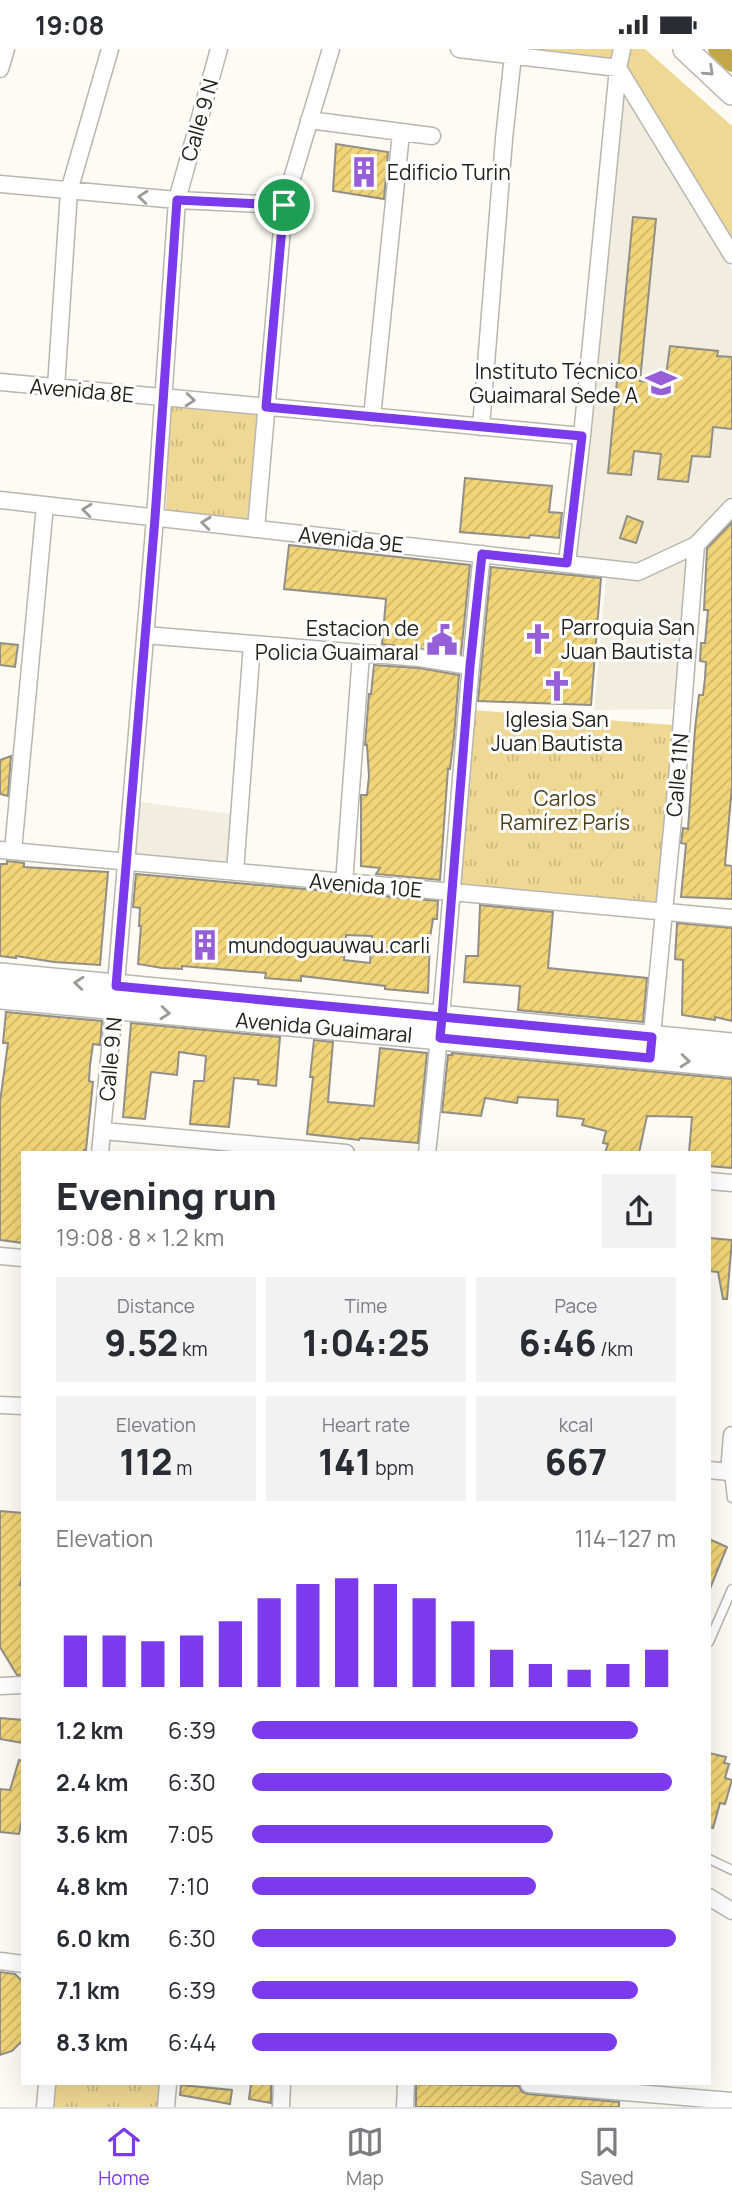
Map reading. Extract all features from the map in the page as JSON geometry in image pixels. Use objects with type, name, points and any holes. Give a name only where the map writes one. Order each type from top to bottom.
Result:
[{"type":"street","points":[[0,69],[6,49]]},
{"type":"street","points":[[56,387],[69,191],[110,49]]},
{"type":"street","name":"Calle 9 N","points":[[100,1151],[155,518],[177,200],[219,49]]},
{"type":"street","points":[[256,529],[284,205],[331,49]]},
{"type":"street","points":[[459,49],[618,68]]},
{"type":"street","points":[[567,563],[622,49]]},
{"type":"street","points":[[685,49],[732,93]]},
{"type":"street","points":[[481,427],[503,139],[513,55]]},
{"type":"street","points":[[618,68],[732,254]]},
{"type":"street","points":[[309,120],[432,136]]},
{"type":"street","points":[[372,417],[401,133]]},
{"type":"street","points":[[0,184],[177,200],[284,205]]},
{"type":"street","name":"Avenida 8E","points":[[0,382],[582,436]]},
{"type":"street","name":"Avenida 9E","points":[[0,500],[638,572],[696,545]]},
{"type":"street","points":[[6,851],[45,505]]},
{"type":"street","points":[[696,545],[732,507]]},
{"type":"street","name":"Calle 11N","points":[[651,1047],[696,545]]},
{"type":"street","points":[[427,1151],[441,1028],[470,666],[482,554]]},
{"type":"street","points":[[145,635],[420,658],[470,666]]},
{"type":"street","points":[[235,872],[252,644]]},
{"type":"street","points":[[345,883],[361,654]]},
{"type":"street","name":"Avenida 10E","points":[[6,851],[732,918]]},
{"type":"street","name":"Avenida Guaimaral","points":[[0,975],[115,997],[651,1047],[732,1045]]},
{"type":"street","name":"Avenida Guaimaral","points":[[0,997],[115,997]]},
{"type":"street","name":"Avenida Guaimaral","points":[[651,1047],[732,1065]]},
{"type":"street","points":[[103,1131],[214,1147],[298,1151]]},
{"type":"street","points":[[711,1181],[732,1183]]},
{"type":"street","points":[[0,1256],[21,1258]]},
{"type":"street","points":[[0,1405],[21,1406]]},
{"type":"street","points":[[711,1470],[730,1473],[732,1435]]},
{"type":"street","points":[[0,1686],[21,1685]]},
{"type":"street","points":[[711,1898],[732,1911]]},
{"type":"street","points":[[0,1962],[21,1964]]},
{"type":"street","points":[[44,2107],[47,2085]]},
{"type":"street","points":[[166,2107],[168,2085]]},
{"type":"street","points":[[281,2107],[282,2085]]},
{"type":"street","points":[[405,2107],[406,2085]]},
{"type":"street","points":[[536,2085],[642,2100],[732,2101]]},
{"type":"lane","points":[[730,1473],[732,1498]]},
{"type":"lane","points":[[711,1637],[732,1588]]},
{"type":"lane","points":[[711,1860],[732,1870]]},
{"type":"shaded area","name":"Instituto Técnico Guaimaral Sede A","points":[[621,82],[732,270],[732,496],[689,540],[640,562],[573,562]]},
{"type":"shaded area","points":[[690,557],[678,709],[594,710],[606,578],[642,580]]},
{"type":"shaded area","points":[[134,801],[238,815],[232,875],[128,862]]},
{"type":"green space","points":[[500,49],[616,49],[613,63]]},
{"type":"green space","points":[[626,49],[645,49],[732,126],[732,240],[623,68]]},
{"type":"green space","points":[[170,407],[260,415],[252,521],[166,512]]},
{"type":"green space","name":"Carlos Ramírez París","points":[[471,710],[673,725],[659,909],[457,894]]},
{"type":"green space","points":[[51,2085],[161,2085],[159,2107],[49,2107]]},
{"type":"building","name":"Edificio Turin","points":[[336,144],[388,152],[384,199],[333,191]]},
{"type":"building","points":[[633,217],[656,219],[640,381],[665,383],[670,346],[718,351],[717,356],[732,357],[732,429],[713,427],[710,457],[692,456],[688,482],[658,479],[661,454],[634,451],[631,475],[608,473]]},
{"type":"building","points":[[465,478],[552,486],[549,512],[562,513],[559,538],[460,532]]},
{"type":"building","points":[[627,516],[643,522],[636,543],[620,538]]},
{"type":"building","points":[[732,522],[732,786],[725,865],[732,866],[732,899],[681,897],[686,844],[681,843],[683,828],[688,829],[695,729],[699,695],[703,695],[705,678],[706,662],[700,661],[701,643],[705,643],[708,610],[704,610],[707,548]]},
{"type":"building","points":[[289,545],[470,565],[461,654],[382,644],[386,599],[284,589]]},
{"type":"building","name":"Parroquia San Juan Bautista","points":[[491,567],[601,578],[591,705],[478,701]]},
{"type":"building","points":[[0,643],[18,645],[15,667],[0,665]]},
{"type":"building","points":[[374,665],[419,668],[459,675],[454,737],[448,769],[440,880],[376,874],[380,868],[361,866],[361,795],[367,795],[369,776],[365,745]]},
{"type":"building","points":[[11,756],[8,796],[0,794],[0,760]]},
{"type":"building","points":[[7,861],[24,863],[24,867],[108,872],[100,965],[0,956],[0,864],[7,864]]},
{"type":"building","points":[[136,874],[438,901],[437,919],[433,919],[430,937],[428,993],[301,976],[301,981],[265,978],[266,973],[182,966],[182,969],[162,968],[138,964],[140,908],[133,907]],"holes":[[[346,935],[372,936],[370,963],[344,960]]]},
{"type":"building","points":[[480,905],[553,912],[548,968],[647,978],[643,1022],[518,1010],[520,986],[464,982],[466,956],[478,956]]},
{"type":"building","points":[[677,923],[732,928],[732,1021],[682,1015],[683,960],[675,959]]},
{"type":"building","points":[[6,1012],[102,1021],[100,1045],[93,1044],[90,1065],[89,1081],[93,1082],[86,1150],[21,1151],[21,1243],[0,1240],[0,1102],[8,1043],[3,1043]]},
{"type":"building","points":[[131,1023],[280,1037],[276,1086],[258,1084],[258,1080],[234,1078],[229,1127],[190,1124],[194,1081],[204,1081],[206,1056],[179,1052],[177,1075],[151,1072],[145,1119],[123,1117]]},
{"type":"building","points":[[314,1040],[333,1042],[328,1102],[374,1106],[380,1048],[427,1053],[418,1143],[307,1134]]},
{"type":"building","points":[[448,1055],[732,1079],[732,1168],[711,1166],[711,1151],[689,1151],[692,1117],[647,1116],[639,1151],[606,1151],[608,1144],[603,1143],[606,1131],[582,1125],[584,1119],[557,1116],[558,1100],[518,1097],[517,1103],[485,1098],[481,1116],[442,1112]]},
{"type":"building","points":[[711,1238],[732,1240],[727,1299],[723,1299],[718,1272],[711,1271]]},
{"type":"building","points":[[0,1511],[21,1513],[21,1675],[17,1675],[0,1647]]},
{"type":"building","points":[[711,1540],[727,1547],[711,1586]]},
{"type":"building","points":[[0,1718],[21,1720],[21,1743],[0,1739]]},
{"type":"building","points":[[711,1753],[726,1757],[724,1763],[729,1764],[725,1778],[732,1780],[725,1804],[720,1803],[713,1828]]},
{"type":"building","points":[[21,1760],[19,1834],[0,1832],[0,1789],[10,1790]]},
{"type":"building","points":[[0,1972],[15,1974],[21,1980],[21,2042],[12,2051],[0,2055]]},
{"type":"building","points":[[181,2085],[232,2090],[230,2104],[180,2095]]},
{"type":"building","points":[[251,2085],[271,2085],[271,2103],[249,2099]]},
{"type":"building","points":[[416,2085],[519,2086],[522,2092],[528,2094],[619,2102],[619,2107],[416,2107]]},
{"type":"waterway","points":[[717,49],[732,63]]},
{"type":"place","name":"Edificio Turin","points":[[364,172]]},
{"type":"place","name":"Instituto Técnico Guaimaral Sede A","points":[[661,383]]},
{"type":"place","name":"Parroquia San Juan Bautista","points":[[538,639]]},
{"type":"place","name":"Estacion de Policia Guaimaral","points":[[442,640]]},
{"type":"place","name":"Iglesia San Juan Bautista","points":[[557,686]]},
{"type":"place","name":"mundoguauwau.carli","points":[[205,945]]},
{"type":"route","points":[[284,205],[177,200],[155,518],[116,986],[442,1017],[440,1038],[650,1058],[652,1037],[442,1017],[470,666],[482,554],[567,563],[582,436],[266,407],[284,205]]}]
